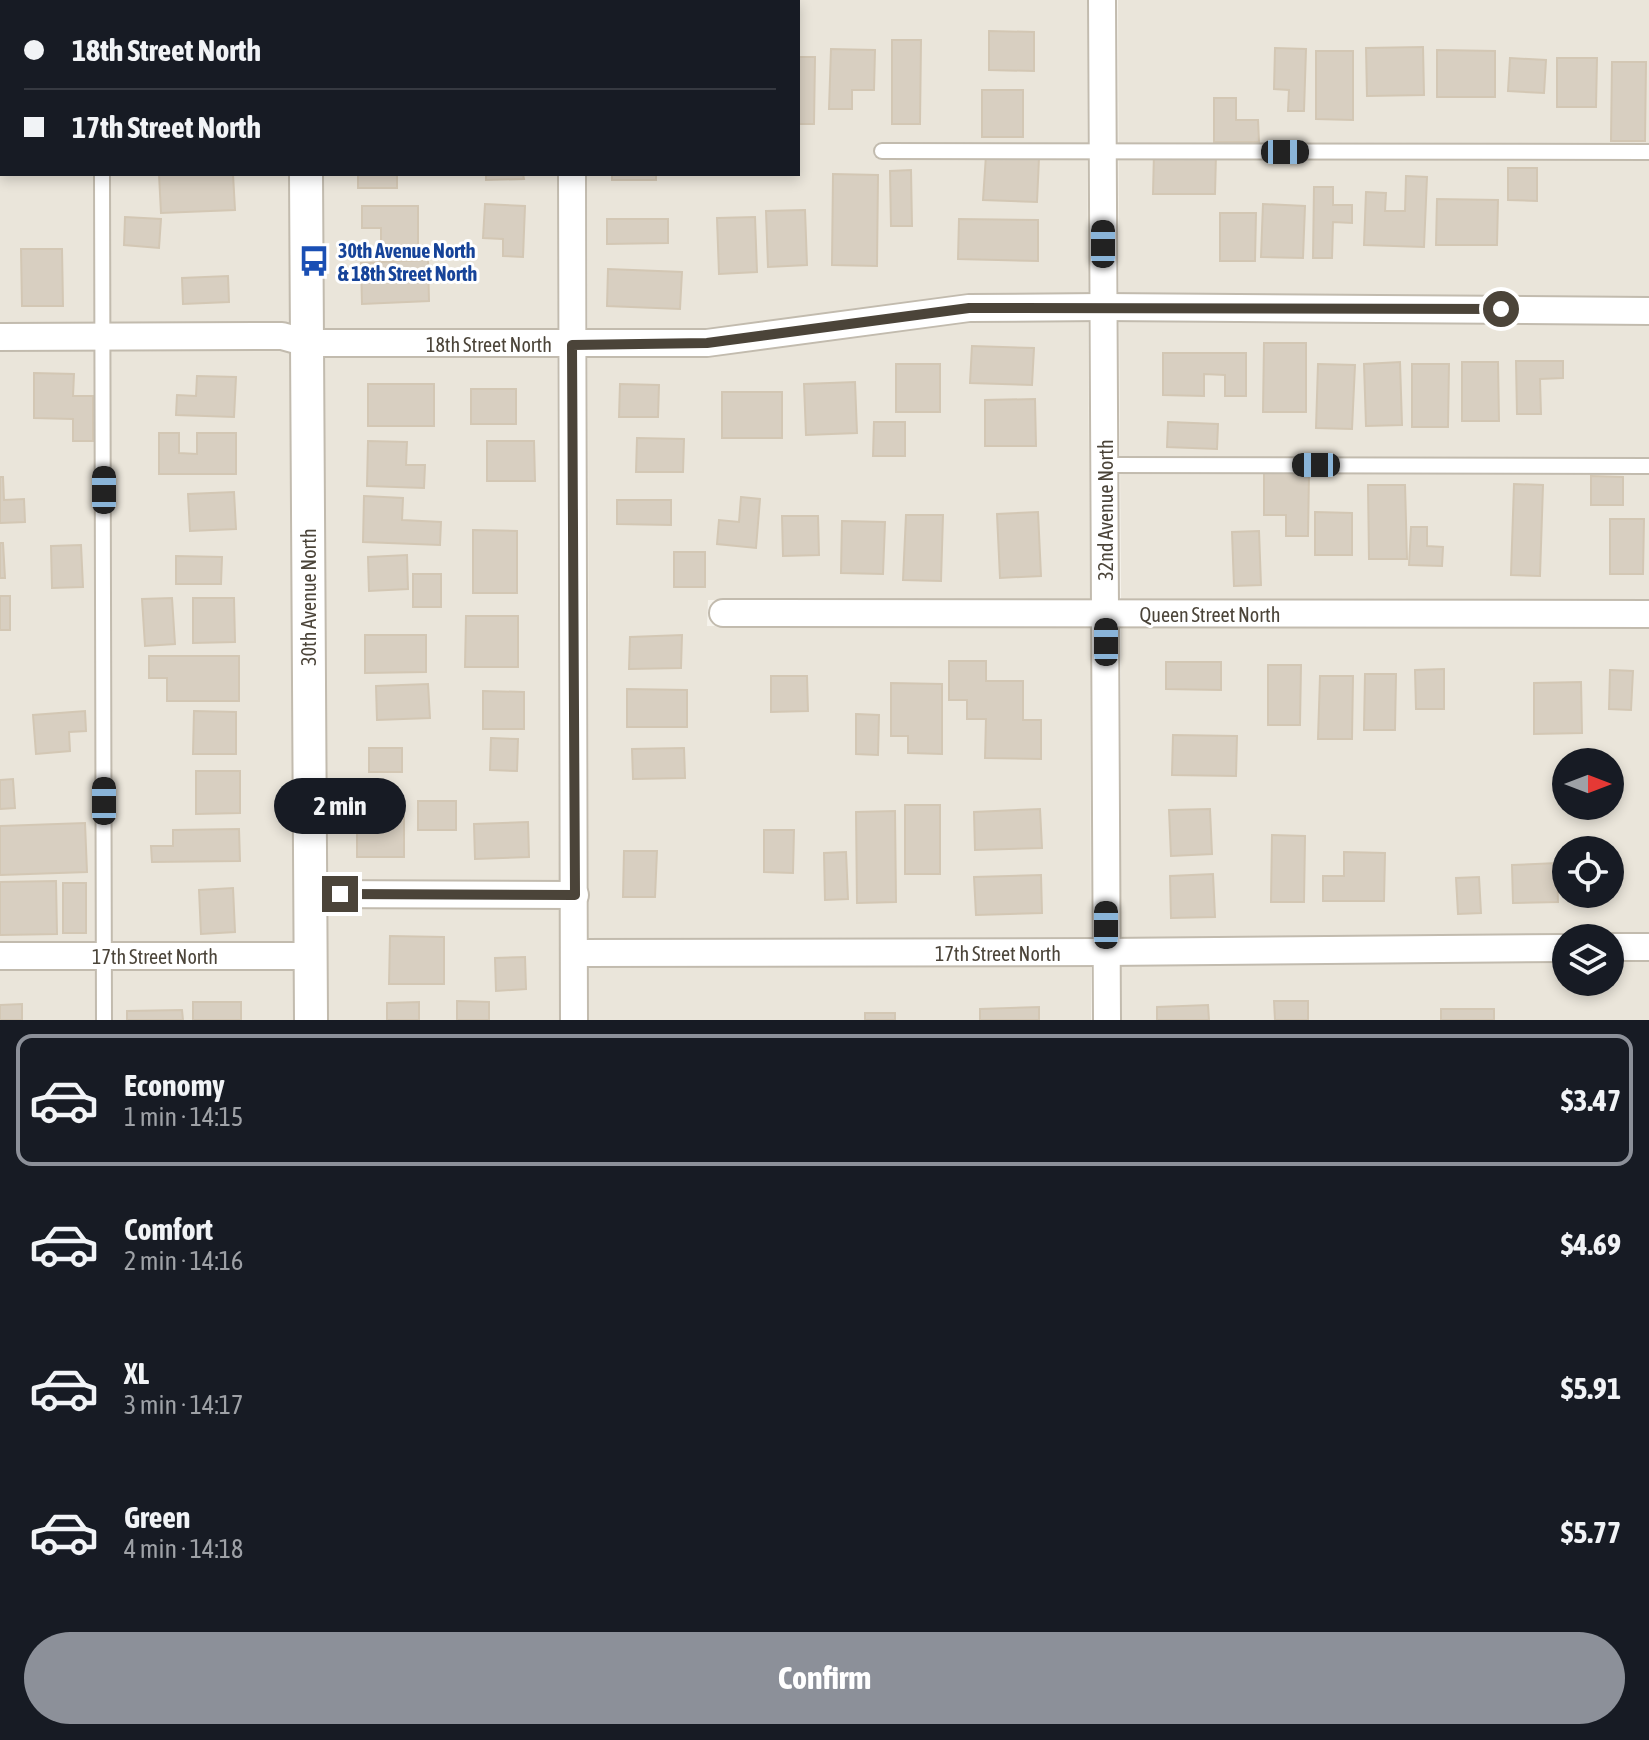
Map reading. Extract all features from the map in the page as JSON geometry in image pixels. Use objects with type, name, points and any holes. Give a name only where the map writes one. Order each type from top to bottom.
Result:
[{"type":"street","name":"32nd Avenue North","points":[[1102,0],[1107,1020]]},
{"type":"street","name":"30th Avenue North","points":[[306,176],[311,1020]]},
{"type":"street","points":[[572,176],[574,1020]]},
{"type":"street","name":"18th Street North","points":[[0,337],[282,336],[307,343],[707,343],[969,308],[1649,311]]},
{"type":"street","name":"Queen Street North","points":[[723,613],[1649,614]]},
{"type":"street","points":[[311,894],[575,895]]},
{"type":"street","points":[[1624,947],[1649,947]]},
{"type":"street","name":"17th Street North","points":[[574,953],[1552,948]]},
{"type":"street","name":"17th Street North","points":[[0,956],[311,956]]},
{"type":"lane","points":[[882,151],[1649,152]]},
{"type":"lane","points":[[102,176],[104,1020]]},
{"type":"lane","points":[[1105,465],[1649,466]]},
{"type":"shaded area","points":[[800,0],[1087,0],[1088,293],[967,295],[706,329],[588,331],[587,176],[800,176]]},
{"type":"shaded area","points":[[1118,0],[1649,0],[1649,297],[1119,293]]},
{"type":"shaded area","points":[[0,176],[291,176],[291,324],[0,323]]},
{"type":"shaded area","points":[[321,176],[557,176],[557,331],[322,330]]},
{"type":"shaded area","points":[[1088,320],[1090,600],[708,600],[707,626],[1090,627],[1091,939],[589,940],[588,358],[710,357],[970,322]]},
{"type":"shaded area","points":[[1119,320],[1649,324],[1649,600],[1121,600]]},
{"type":"shaded area","points":[[280,349],[291,353],[295,943],[0,942],[0,350]]},
{"type":"shaded area","points":[[322,357],[557,358],[559,881],[326,881]]},
{"type":"shaded area","points":[[1121,627],[1649,627],[1649,933],[1624,933],[1624,924],[1552,924],[1552,934],[1121,938]]},
{"type":"shaded area","points":[[326,908],[559,908],[559,1020],[327,1020]]},
{"type":"shaded area","points":[[1552,961],[1552,996],[1624,996],[1624,961],[1649,961],[1649,1020],[1122,1020],[1121,966]]},
{"type":"shaded area","points":[[1091,966],[1091,1020],[589,1020],[589,967]]},
{"type":"shaded area","points":[[0,969],[296,970],[296,1020],[0,1020]]},
{"type":"building","points":[[989,31],[1034,32],[1034,71],[989,70]]},
{"type":"building","points":[[892,40],[921,40],[920,124],[892,124]]},
{"type":"building","points":[[1423,47],[1424,95],[1367,96],[1366,48]]},
{"type":"building","points":[[1275,48],[1306,49],[1304,111],[1288,111],[1289,90],[1274,89]]},
{"type":"building","points":[[831,49],[875,50],[874,90],[852,90],[852,109],[829,109]]},
{"type":"building","points":[[1437,50],[1495,51],[1495,97],[1437,97]]},
{"type":"building","points":[[1316,51],[1353,51],[1353,120],[1316,119]]},
{"type":"building","points":[[800,57],[815,57],[814,124],[800,124]]},
{"type":"building","points":[[1510,58],[1546,60],[1544,93],[1508,91]]},
{"type":"building","points":[[1557,58],[1597,58],[1596,107],[1557,107]]},
{"type":"building","points":[[1612,62],[1646,62],[1645,141],[1611,141]]},
{"type":"building","points":[[982,90],[1023,90],[1023,137],[982,137]]},
{"type":"building","points":[[1214,98],[1236,98],[1236,120],[1258,120],[1259,142],[1214,142]]},
{"type":"building","points":[[1154,153],[1216,154],[1215,194],[1153,194]]},
{"type":"building","points":[[986,155],[1039,158],[1037,202],[983,200]]},
{"type":"building","points":[[1508,168],[1537,168],[1537,201],[1508,200]]},
{"type":"building","points":[[911,170],[912,226],[891,226],[890,171]]},
{"type":"building","points":[[833,174],[878,175],[877,266],[832,265]]},
{"type":"building","points":[[159,176],[233,176],[235,210],[161,213]]},
{"type":"building","points":[[358,176],[397,176],[397,188],[358,188]]},
{"type":"building","points":[[486,176],[523,176],[524,179],[486,180]]},
{"type":"building","points":[[612,176],[656,176],[656,180],[612,180]]},
{"type":"building","points":[[1406,176],[1427,177],[1424,247],[1364,245],[1366,192],[1386,193],[1385,211],[1405,211]]},
{"type":"building","points":[[1314,187],[1333,187],[1333,205],[1352,205],[1352,223],[1333,222],[1332,258],[1313,258]]},
{"type":"building","points":[[1437,199],[1498,200],[1497,245],[1436,245]]},
{"type":"building","points":[[485,204],[525,206],[523,257],[503,256],[503,239],[483,238]]},
{"type":"building","points":[[1263,204],[1305,206],[1303,258],[1261,257]]},
{"type":"building","points":[[362,206],[418,206],[418,250],[381,250],[381,228],[362,228]]},
{"type":"building","points":[[805,210],[807,265],[768,267],[766,211]]},
{"type":"building","points":[[1220,213],[1256,213],[1255,261],[1220,261]]},
{"type":"building","points":[[125,217],[161,219],[159,248],[124,245]]},
{"type":"building","points":[[755,217],[757,272],[719,274],[717,218]]},
{"type":"building","points":[[607,219],[668,219],[668,243],[607,244]]},
{"type":"building","points":[[959,219],[1038,220],[1038,261],[958,259]]},
{"type":"building","points":[[21,249],[62,249],[63,306],[22,306]]},
{"type":"building","points":[[428,260],[429,301],[362,304],[361,263]]},
{"type":"building","points":[[608,269],[682,272],[680,309],[607,306]]},
{"type":"building","points":[[228,276],[229,302],[183,304],[182,278]]},
{"type":"building","points":[[1264,343],[1306,343],[1306,412],[1263,412]]},
{"type":"building","points":[[972,346],[1034,348],[1032,385],[970,383]]},
{"type":"building","points":[[1163,353],[1246,353],[1246,396],[1225,396],[1225,375],[1204,374],[1204,396],[1163,395]]},
{"type":"building","points":[[1516,361],[1563,361],[1563,378],[1540,379],[1541,414],[1517,414]]},
{"type":"building","points":[[1400,362],[1402,425],[1366,426],[1364,364]]},
{"type":"building","points":[[1462,362],[1498,362],[1499,421],[1462,421]]},
{"type":"building","points":[[896,364],[940,364],[940,412],[896,412]]},
{"type":"building","points":[[1318,364],[1355,365],[1352,429],[1316,428]]},
{"type":"building","points":[[1412,364],[1449,364],[1448,427],[1412,427]]},
{"type":"building","points":[[34,373],[74,374],[73,396],[93,396],[93,441],[73,441],[73,419],[34,418]]},
{"type":"building","points":[[197,376],[236,377],[234,417],[176,415],[177,395],[196,396]]},
{"type":"building","points":[[855,382],[857,433],[806,435],[804,384]]},
{"type":"building","points":[[368,384],[434,384],[434,426],[368,426]]},
{"type":"building","points":[[620,384],[659,385],[658,417],[619,417]]},
{"type":"building","points":[[471,389],[516,389],[516,424],[471,424]]},
{"type":"building","points":[[722,392],[782,392],[782,438],[722,438]]},
{"type":"building","points":[[1035,399],[1036,446],[985,446],[985,400]]},
{"type":"building","points":[[874,422],[905,422],[905,456],[873,456]]},
{"type":"building","points":[[1168,422],[1218,424],[1217,449],[1167,447]]},
{"type":"building","points":[[159,433],[179,433],[179,453],[197,454],[197,433],[236,433],[236,474],[159,474]]},
{"type":"building","points":[[637,438],[684,439],[683,472],[636,472]]},
{"type":"building","points":[[368,441],[407,442],[406,465],[425,465],[424,488],[367,486]]},
{"type":"building","points":[[487,441],[534,441],[535,481],[487,481]]},
{"type":"building","points":[[1264,473],[1309,473],[1308,536],[1286,536],[1286,515],[1264,515]]},
{"type":"building","points":[[1591,476],[1623,477],[1623,505],[1591,505]]},
{"type":"building","points":[[0,477],[3,477],[4,500],[24,499],[25,522],[0,523]]},
{"type":"building","points":[[1514,484],[1543,485],[1540,576],[1511,575]]},
{"type":"building","points":[[1368,485],[1405,485],[1407,559],[1369,559]]},
{"type":"building","points":[[234,492],[236,529],[190,531],[188,494]]},
{"type":"building","points":[[364,496],[403,498],[402,520],[441,522],[440,545],[363,542]]},
{"type":"building","points":[[741,497],[760,499],[756,548],[717,544],[719,520],[739,522]]},
{"type":"building","points":[[617,500],[671,500],[671,525],[617,524]]},
{"type":"building","points":[[1038,512],[1041,576],[1000,578],[997,514]]},
{"type":"building","points":[[1315,512],[1352,513],[1352,555],[1315,555]]},
{"type":"building","points":[[906,515],[943,515],[941,581],[903,580]]},
{"type":"building","points":[[782,516],[818,516],[819,555],[783,556]]},
{"type":"building","points":[[1610,519],[1644,519],[1643,574],[1610,574]]},
{"type":"building","points":[[842,521],[885,522],[883,574],[841,573]]},
{"type":"building","points":[[1411,527],[1427,527],[1427,546],[1443,547],[1442,566],[1409,565]]},
{"type":"building","points":[[473,530],[517,531],[517,593],[473,593]]},
{"type":"building","points":[[1259,531],[1261,585],[1234,586],[1232,532]]},
{"type":"building","points":[[0,543],[3,543],[5,578],[0,578]]},
{"type":"building","points":[[81,545],[83,587],[52,588],[51,546]]},
{"type":"building","points":[[674,552],[705,552],[705,587],[674,587]]},
{"type":"building","points":[[407,555],[408,589],[369,591],[368,557]]},
{"type":"building","points":[[176,556],[222,557],[221,584],[176,584]]},
{"type":"building","points":[[413,574],[441,574],[441,607],[413,607]]},
{"type":"building","points":[[0,596],[10,596],[10,630],[0,630]]},
{"type":"building","points":[[172,598],[175,644],[145,646],[142,599]]},
{"type":"building","points":[[193,598],[234,598],[235,642],[193,643]]},
{"type":"building","points":[[466,616],[518,616],[518,667],[465,667]]},
{"type":"building","points":[[365,635],[426,635],[426,672],[365,673]]},
{"type":"building","points":[[682,635],[681,668],[629,669],[630,637]]},
{"type":"building","points":[[149,656],[239,656],[239,701],[167,701],[167,678],[149,678]]},
{"type":"building","points":[[949,661],[986,661],[986,681],[1023,681],[1023,720],[1041,720],[1041,759],[985,758],[986,719],[967,719],[967,700],[949,700]]},
{"type":"building","points":[[1166,662],[1221,662],[1221,690],[1166,689]]},
{"type":"building","points":[[1268,665],[1301,665],[1300,725],[1268,725]]},
{"type":"building","points":[[1444,669],[1444,709],[1416,709],[1415,670]]},
{"type":"building","points":[[1610,670],[1633,671],[1631,710],[1609,709]]},
{"type":"building","points":[[1365,674],[1396,674],[1395,730],[1364,730]]},
{"type":"building","points":[[771,676],[807,676],[808,711],[771,712]]},
{"type":"building","points":[[1320,676],[1353,676],[1352,739],[1318,739]]},
{"type":"building","points":[[1581,682],[1582,733],[1534,734],[1534,683]]},
{"type":"building","points":[[891,683],[942,684],[942,754],[908,753],[908,736],[891,736]]},
{"type":"building","points":[[428,684],[430,718],[377,720],[376,686]]},
{"type":"building","points":[[627,689],[687,690],[687,727],[627,727]]},
{"type":"building","points":[[483,691],[524,692],[524,729],[483,729]]},
{"type":"building","points":[[85,711],[86,731],[69,732],[70,751],[36,754],[33,715]]},
{"type":"building","points":[[194,711],[236,712],[236,754],[193,754]]},
{"type":"building","points":[[856,714],[879,715],[878,755],[856,754]]},
{"type":"building","points":[[1173,735],[1237,736],[1236,776],[1172,775]]},
{"type":"building","points":[[491,738],[518,739],[517,771],[490,770]]},
{"type":"building","points":[[369,748],[402,748],[402,772],[369,772]]},
{"type":"building","points":[[684,748],[685,778],[633,779],[632,749]]},
{"type":"building","points":[[196,771],[240,771],[240,813],[196,814]]},
{"type":"building","points":[[13,779],[15,808],[0,809],[0,780]]},
{"type":"building","points":[[418,801],[456,801],[456,830],[418,830]]},
{"type":"building","points":[[357,803],[404,803],[404,857],[357,857]]},
{"type":"building","points":[[905,805],[940,805],[940,874],[905,874]]},
{"type":"building","points":[[1040,809],[1042,848],[975,850],[974,812]]},
{"type":"building","points":[[1210,809],[1212,854],[1171,856],[1169,810]]},
{"type":"building","points":[[895,811],[896,902],[857,903],[856,812]]},
{"type":"building","points":[[528,822],[529,857],[475,859],[474,824]]},
{"type":"building","points":[[85,823],[87,872],[0,875],[0,826]]},
{"type":"building","points":[[239,829],[240,861],[152,862],[151,846],[173,846],[173,830]]},
{"type":"building","points":[[764,830],[794,830],[793,873],[764,872]]},
{"type":"building","points":[[1272,835],[1305,836],[1304,902],[1271,902]]},
{"type":"building","points":[[624,851],[657,851],[655,897],[623,897]]},
{"type":"building","points":[[846,852],[848,899],[825,900],[824,853]]},
{"type":"building","points":[[1344,852],[1385,853],[1384,901],[1323,901],[1323,876],[1344,876]]},
{"type":"building","points":[[1552,863],[1552,902],[1513,903],[1512,865]]},
{"type":"building","points":[[1213,874],[1215,917],[1171,918],[1170,876]]},
{"type":"building","points":[[1041,875],[1042,913],[976,915],[974,877]]},
{"type":"building","points":[[1479,877],[1481,913],[1458,914],[1456,878]]},
{"type":"building","points":[[56,881],[57,934],[0,935],[0,882]]},
{"type":"building","points":[[63,883],[86,883],[86,933],[63,933]]},
{"type":"building","points":[[233,888],[235,932],[201,934],[199,890]]},
{"type":"building","points":[[390,936],[444,937],[444,984],[389,984]]},
{"type":"building","points":[[525,957],[526,989],[496,991],[495,958]]},
{"type":"building","points":[[457,1001],[489,1002],[489,1020],[457,1020]]},
{"type":"building","points":[[1274,1001],[1308,1001],[1308,1020],[1275,1020]]},
{"type":"building","points":[[193,1002],[241,1002],[241,1020],[193,1020]]},
{"type":"building","points":[[419,1002],[419,1020],[387,1020],[387,1003]]},
{"type":"building","points":[[22,1004],[22,1020],[0,1020],[0,1005]]},
{"type":"building","points":[[1208,1005],[1209,1020],[1157,1020],[1157,1007]]},
{"type":"building","points":[[1039,1007],[1039,1020],[980,1020],[980,1009]]},
{"type":"building","points":[[1441,1009],[1494,1009],[1494,1020],[1441,1020]]},
{"type":"building","points":[[182,1010],[183,1020],[127,1020],[127,1011]]},
{"type":"building","points":[[865,1013],[895,1013],[895,1020],[865,1020]]},
{"type":"place","name":"30th Avenue North & 18th Street North","points":[[314,261]]},
{"type":"route","points":[[340,894],[575,895],[572,345],[707,343],[969,308],[1501,309]]}]
